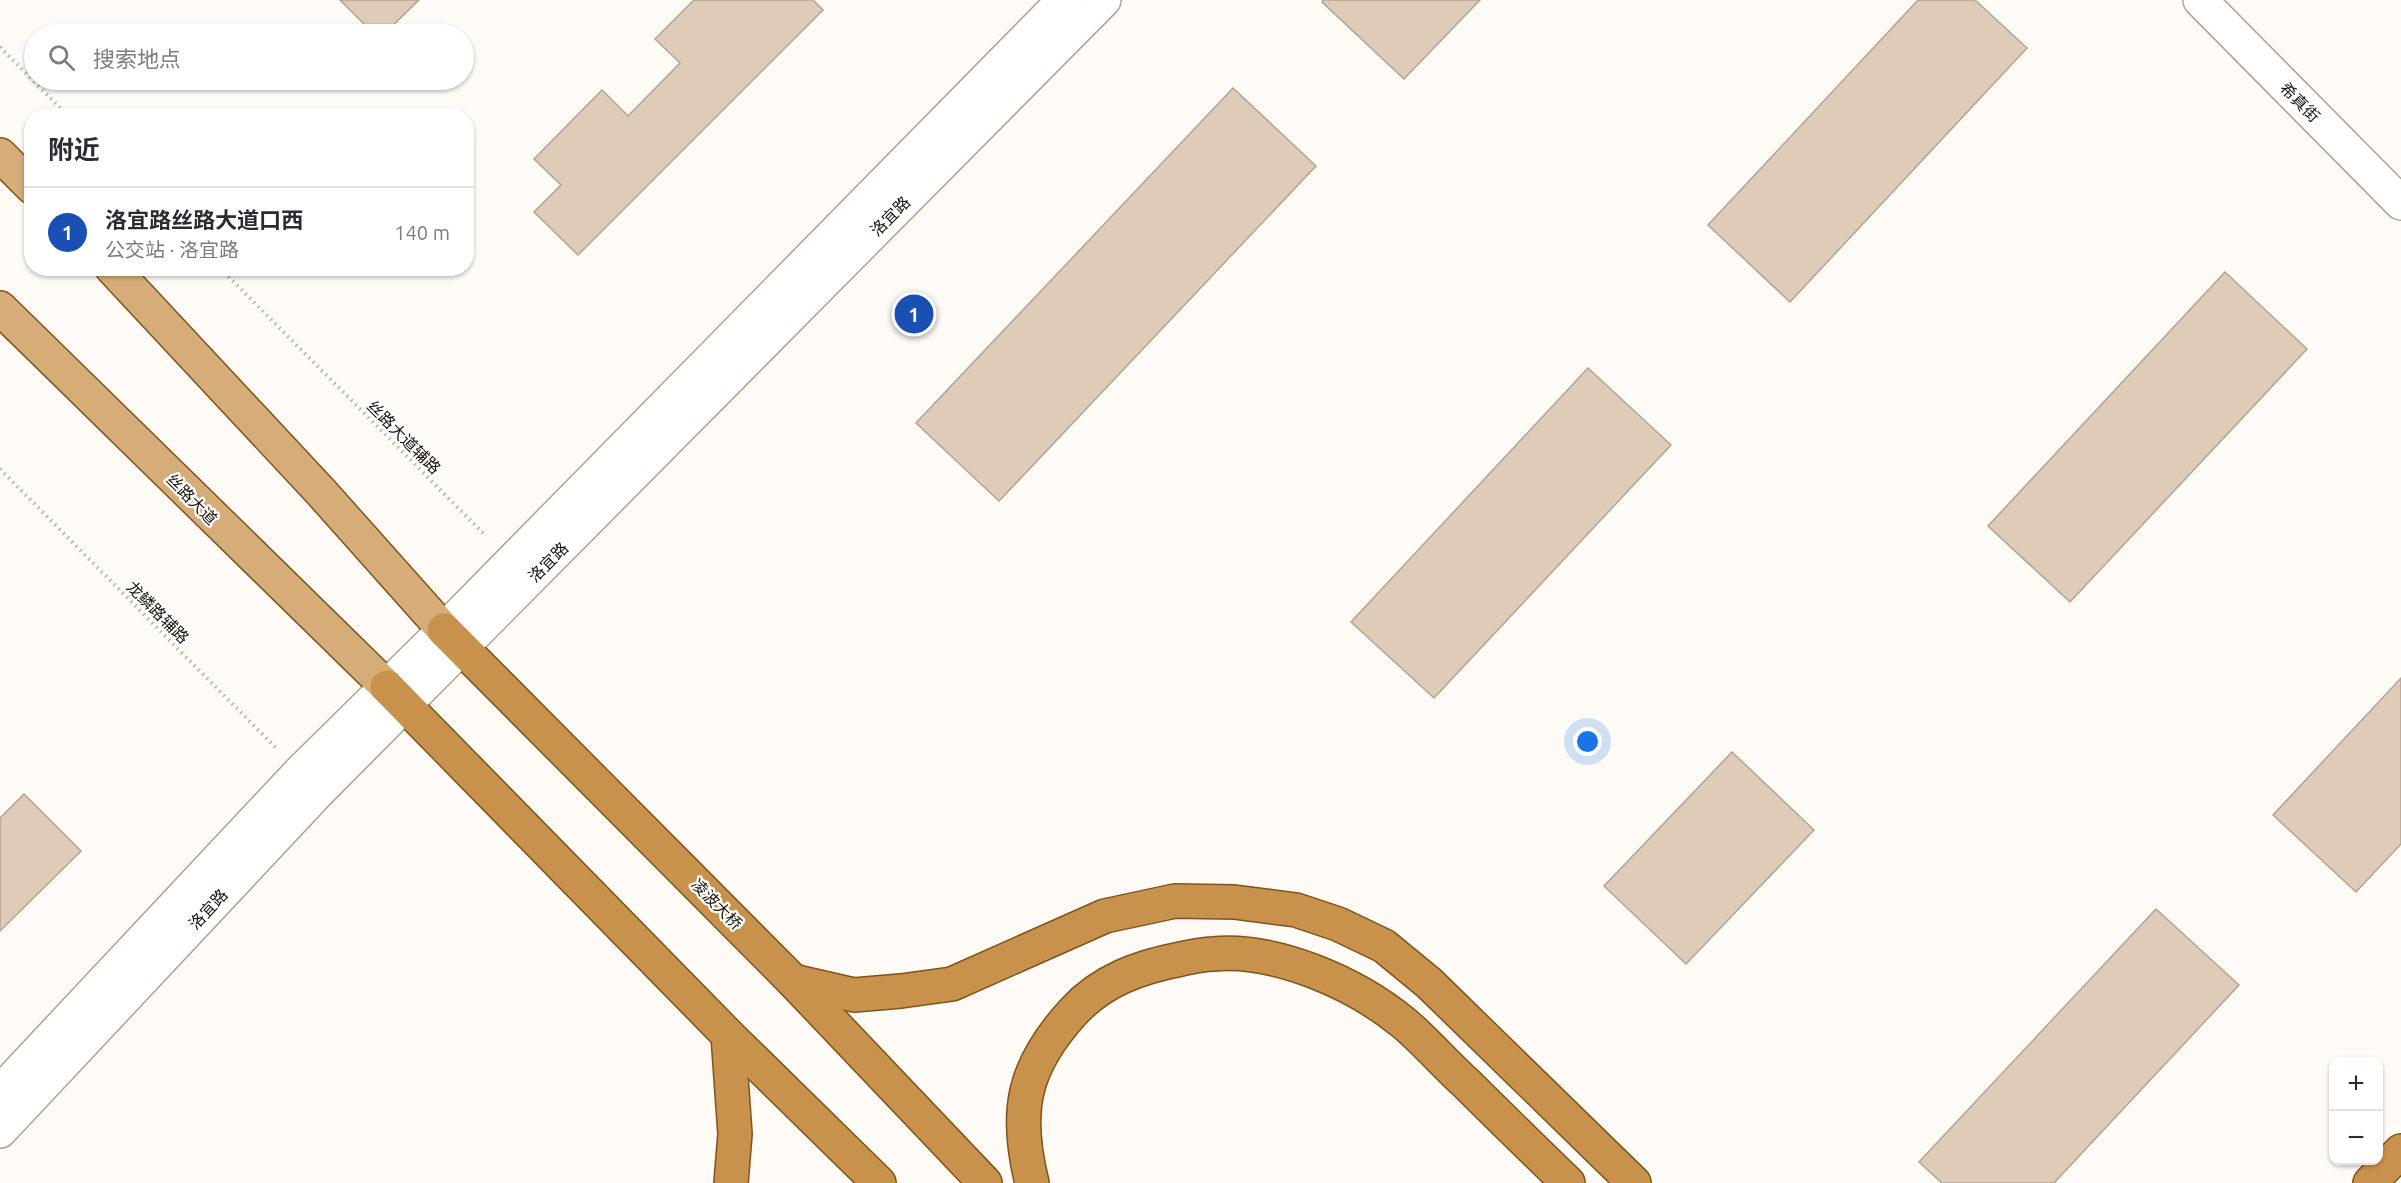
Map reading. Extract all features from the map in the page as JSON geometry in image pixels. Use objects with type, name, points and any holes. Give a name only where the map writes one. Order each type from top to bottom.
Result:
[{"type":"highway","name":"凌波大桥","points":[[453,639],[793,981],[985,1183]]},
{"type":"highway","points":[[396,697],[728,1035],[879,1183]]},
{"type":"highway","points":[[793,981],[854,995],[952,984],[1105,915],[1175,901],[1234,902],[1296,910],[1338,924],[1384,946],[1429,982],[1634,1183]]},
{"type":"highway","points":[[1032,1183],[1023,1119],[1025,1093],[1054,1033],[1079,1005],[1111,980],[1157,964],[1214,953],[1269,958],[1322,974],[1368,998],[1405,1024],[1568,1183]]},
{"type":"highway","points":[[728,1035],[735,1134],[730,1183]]},
{"type":"highway","points":[[2370,1183],[2401,1151]]},
{"type":"main road","points":[[0,155],[24,179]]},
{"type":"main road","points":[[119,276],[321,492],[453,639]]},
{"type":"main road","name":"丝路大道","points":[[0,308],[396,697]]},
{"type":"street","name":"洛宜路","points":[[0,1131],[318,792],[396,697],[1064,0]]},
{"type":"street","name":"洛宜路","points":[[453,639],[1104,0]]},
{"type":"street","name":"希真街","points":[[2200,0],[2401,203]]},
{"type":"street","name":"洛宜路","points":[[0,1092],[300,772],[396,697]]},
{"type":"path","points":[[0,47],[24,71]]},
{"type":"path","points":[[42,90],[60,108]]},
{"type":"path","name":"丝路大道辅路","points":[[228,276],[495,544]]},
{"type":"path","name":"龙鳞路辅路","points":[[0,469],[300,772]]},
{"type":"building","points":[[340,0],[419,0],[394,24],[364,24]]},
{"type":"building","points":[[694,0],[813,0],[823,10],[578,255],[534,212],[561,185],[534,159],[602,90],[628,116],[680,63],[655,39]]},
{"type":"building","points":[[1323,0],[1480,0],[1404,79],[1322,2]]},
{"type":"building","points":[[1918,0],[1975,0],[2027,48],[1790,302],[1708,225]]},
{"type":"building","points":[[1233,88],[1316,166],[999,501],[916,423]]},
{"type":"building","points":[[2225,272],[2307,349],[2070,602],[1988,526]]},
{"type":"building","points":[[1588,368],[1671,445],[1434,698],[1351,622]]},
{"type":"building","points":[[2401,678],[2401,844],[2356,892],[2273,815]]},
{"type":"building","points":[[1732,752],[1814,830],[1686,964],[1604,886]]},
{"type":"building","points":[[24,794],[81,851],[0,931],[0,818]]},
{"type":"building","points":[[2156,909],[2239,985],[2054,1183],[1942,1183],[1919,1162]]},
{"type":"place","name":"洛宜路丝路大道口西","points":[[914,314]]}]
